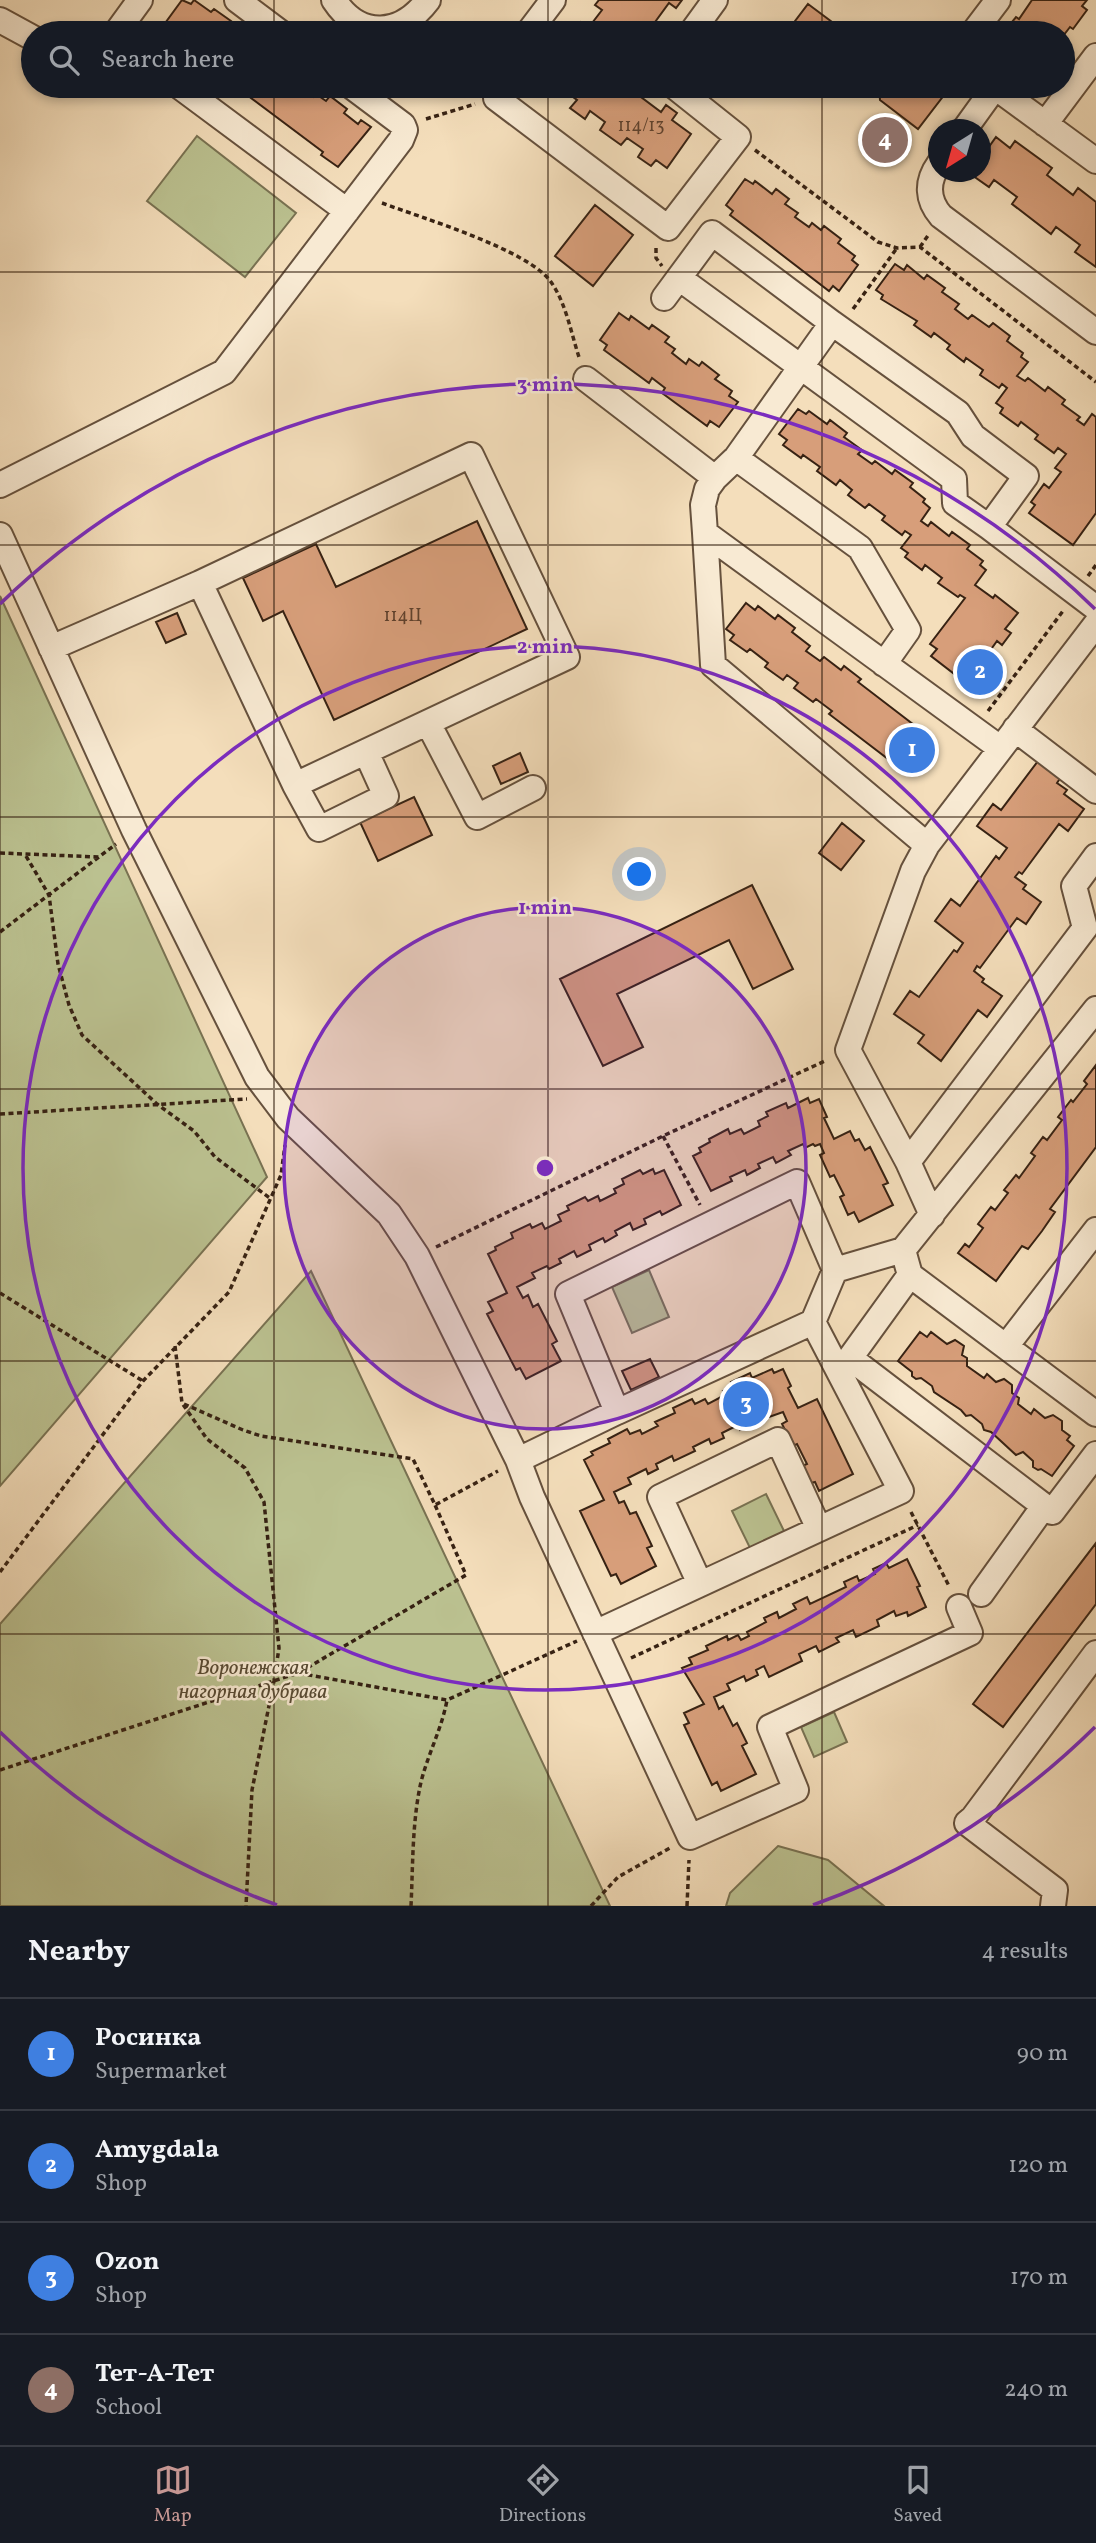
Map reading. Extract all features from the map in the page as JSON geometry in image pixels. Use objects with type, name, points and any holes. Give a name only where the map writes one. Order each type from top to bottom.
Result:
[{"type":"street","points":[[125,21],[140,0]]},
{"type":"street","points":[[237,0],[265,21]]},
{"type":"street","points":[[334,0],[343,13],[355,21]]},
{"type":"street","points":[[408,21],[428,0]]},
{"type":"street","points":[[537,21],[553,0]]},
{"type":"street","points":[[700,21],[715,0]]},
{"type":"street","points":[[982,21],[998,0]]},
{"type":"street","points":[[0,20],[21,31]]},
{"type":"street","points":[[1075,84],[1096,56]]},
{"type":"street","points":[[197,98],[354,203]]},
{"type":"street","points":[[0,485],[224,372],[401,140],[405,130],[403,125],[367,98]]},
{"type":"street","points":[[504,98],[668,228],[738,137],[689,98]]},
{"type":"street","points":[[972,119],[986,98]]},
{"type":"street","points":[[1010,98],[1096,162]]},
{"type":"street","points":[[1045,124],[1064,98]]},
{"type":"street","points":[[930,182],[928,193],[934,208],[941,216],[1096,332]]},
{"type":"street","points":[[664,298],[712,233],[835,326],[958,413],[973,436],[1026,476],[989,527]]},
{"type":"street","points":[[679,278],[954,479],[955,503],[1075,593],[1095,624],[927,845],[913,871],[848,1050],[908,1162],[932,1215]]},
{"type":"street","points":[[835,326],[800,366],[736,458],[707,489],[703,505],[713,665],[927,845]]},
{"type":"street","points":[[586,379],[715,478]]},
{"type":"street","points":[[51,648],[200,583],[471,455],[567,657],[295,785]]},
{"type":"street","points":[[736,458],[860,548],[908,630],[884,664]]},
{"type":"street","points":[[705,533],[974,729],[1008,739],[1096,791]]},
{"type":"street","points":[[0,535],[134,830],[257,1077],[288,1118],[389,1214],[417,1256],[518,1460],[532,1497],[690,1837],[796,1790],[770,1727],[970,1633],[959,1606]]},
{"type":"street","points":[[200,583],[295,785],[319,829],[386,796],[366,752]]},
{"type":"street","points":[[428,723],[477,817],[533,788]]},
{"type":"street","points":[[908,1162],[1090,932],[1074,886],[1096,856]]},
{"type":"street","points":[[835,1270],[903,1250],[1096,1009]]},
{"type":"street","points":[[518,1460],[813,1322],[835,1270],[797,1182],[568,1294],[617,1412]]},
{"type":"street","points":[[1007,1345],[1096,1230]]},
{"type":"street","points":[[903,1250],[910,1275],[1096,1414]]},
{"type":"street","points":[[843,1362],[910,1275]]},
{"type":"street","points":[[595,1633],[901,1491],[843,1362],[813,1322]]},
{"type":"street","points":[[843,1362],[1052,1512],[1096,1454]]},
{"type":"street","points":[[700,1584],[660,1497],[778,1440],[819,1529]]},
{"type":"street","points":[[981,1594],[1044,1506]]},
{"type":"street","points":[[1053,1906],[1055,1890],[967,1823],[1096,1653]]},
{"type":"path","points":[[403,125],[479,98]]},
{"type":"path","points":[[738,137],[878,242],[897,248],[920,247],[1096,382]]},
{"type":"path","points":[[354,203],[510,252],[537,268],[551,281],[558,293],[586,379]]},
{"type":"path","points":[[668,228],[658,243],[656,258],[679,278]]},
{"type":"path","points":[[835,326],[897,248]]},
{"type":"path","points":[[974,729],[1096,565]]},
{"type":"path","points":[[0,932],[134,830]]},
{"type":"path","points":[[0,853],[99,857]]},
{"type":"path","points":[[26,856],[49,895],[58,964],[69,1005],[82,1034],[157,1104],[194,1131],[215,1157],[271,1199]]},
{"type":"path","points":[[417,1256],[663,1136],[848,1050]]},
{"type":"path","points":[[0,1114],[273,1098]]},
{"type":"path","points":[[0,1572],[143,1381],[229,1292],[281,1175],[288,1118]]},
{"type":"path","points":[[663,1136],[711,1224]]},
{"type":"path","points":[[0,1293],[143,1381]]},
{"type":"path","points":[[175,1346],[182,1403],[207,1439],[245,1468],[264,1502],[279,1648],[252,1790],[246,1906]]},
{"type":"path","points":[[0,1770],[299,1673],[466,1574],[412,1459],[261,1436],[182,1403]]},
{"type":"path","points":[[435,1505],[518,1460]]},
{"type":"path","points":[[901,1491],[959,1606]]},
{"type":"path","points":[[611,1668],[918,1525]]},
{"type":"path","points":[[299,1673],[447,1700],[595,1633]]},
{"type":"path","points":[[411,1906],[421,1782],[444,1717],[447,1700]]},
{"type":"path","points":[[591,1906],[618,1878],[690,1837]]},
{"type":"path","points":[[687,1906],[690,1837]]},
{"type":"green space","points":[[197,136],[296,213],[245,277],[147,201]]},
{"type":"green space","points":[[0,596],[267,1177],[0,1486]]},
{"type":"green space","points":[[649,1270],[669,1317],[632,1333],[612,1287]]},
{"type":"green space","name":"Воронежская нагорная дубрава","points":[[311,1271],[610,1906],[0,1906],[0,1624]]},
{"type":"green space","points":[[766,1494],[785,1533],[751,1550],[732,1511]]},
{"type":"green space","points":[[834,1712],[847,1742],[814,1757],[801,1727]]},
{"type":"green space","points":[[778,1846],[828,1860],[884,1906],[726,1906],[730,1893]]},
{"type":"building","points":[[182,0],[191,4],[194,0],[231,21],[167,21]]},
{"type":"building","points":[[599,0],[682,0],[676,8],[669,3],[656,21],[594,21],[602,10],[595,5]]},
{"type":"building","points":[[1032,0],[1087,0],[1082,6],[1087,10],[1075,26],[1075,21],[1013,21],[1016,17],[1019,19]]},
{"type":"building","points":[[808,4],[831,21],[795,21]]},
{"type":"building","points":[[251,98],[322,98],[326,101],[333,98],[347,109],[344,113],[358,124],[361,120],[371,127],[338,167],[321,155],[323,152]]},
{"type":"building","points":[[574,98],[642,98],[661,112],[666,105],[677,113],[672,120],[691,134],[667,168],[656,160],[651,166],[638,157],[643,149],[627,138],[621,145],[600,130],[605,122],[590,111],[585,119],[570,108],[577,100]]},
{"type":"building","points":[[880,98],[942,98],[918,129]]},
{"type":"building","points":[[996,137],[1010,148],[1015,141],[1052,168],[1047,175],[1073,195],[1078,188],[1096,202],[1096,267],[1075,252],[1080,245],[1056,227],[1051,234],[1012,204],[1017,197],[994,180],[989,187],[982,182],[991,182],[991,144]]},
{"type":"building","points":[[745,179],[753,184],[755,181],[772,194],[776,189],[789,199],[785,204],[798,213],[795,217],[809,227],[812,223],[821,230],[824,226],[841,239],[838,243],[855,256],[852,260],[858,265],[839,291],[833,286],[829,291],[730,215],[733,211],[726,205]]},
{"type":"building","points":[[595,205],[633,235],[593,286],[555,256]]},
{"type":"building","points":[[895,264],[904,270],[907,265],[924,279],[927,275],[945,288],[942,292],[959,304],[955,309],[968,319],[972,315],[989,327],[993,323],[1010,336],[1007,341],[1023,353],[1021,357],[1028,362],[1017,376],[1025,381],[1028,378],[1045,391],[1048,387],[1065,400],[1062,404],[1080,417],[1077,420],[1084,425],[1092,414],[1096,417],[1096,513],[1073,545],[1029,513],[1035,505],[1031,502],[1044,484],[1049,488],[1061,472],[1055,468],[1066,454],[1058,448],[1054,453],[1035,439],[1038,435],[1021,422],[1018,426],[1000,413],[1003,408],[996,403],[1007,388],[1002,384],[999,388],[980,375],[983,370],[966,358],[964,362],[947,349],[950,345],[934,333],[931,337],[914,325],[917,321],[881,299],[883,295],[876,290]]},
{"type":"building","points":[[619,313],[629,320],[631,316],[649,329],[652,325],[669,337],[665,342],[675,349],[672,353],[686,364],[689,359],[699,366],[702,362],[719,375],[715,379],[732,391],[729,396],[738,402],[719,427],[710,421],[707,426],[662,393],[665,388],[652,378],[649,383],[604,350],[607,345],[600,340]]},
{"type":"building","points":[[798,409],[806,414],[809,411],[827,424],[830,420],[847,433],[844,437],[862,450],[858,454],[872,464],[875,461],[892,474],[895,470],[913,483],[910,487],[925,499],[923,502],[930,508],[921,521],[928,526],[931,522],[949,536],[952,532],[970,545],[967,549],[983,561],[980,565],[986,570],[975,585],[993,598],[995,595],[1018,613],[1005,629],[1011,633],[1002,645],[997,641],[987,655],[992,659],[984,670],[979,666],[966,683],[931,656],[937,649],[930,644],[965,598],[960,595],[958,597],[938,583],[942,578],[925,565],[922,570],[905,557],[908,553],[901,548],[911,535],[905,531],[902,535],[882,520],[885,516],[869,504],[865,508],[848,495],[852,490],[840,480],[836,485],[817,471],[820,467],[783,445],[787,440],[779,434]]},
{"type":"building","points":[[477,521],[527,629],[334,720],[283,611],[263,621],[243,578],[316,544],[336,587]]},
{"type":"building","points":[[746,603],[755,610],[758,606],[775,619],[778,615],[795,628],[792,632],[810,646],[806,651],[820,661],[824,657],[841,670],[844,666],[861,679],[858,682],[931,738],[905,772],[829,714],[832,711],[816,699],[813,702],[794,688],[798,683],[787,675],[783,680],[765,667],[768,663],[750,649],[747,652],[730,640],[734,635],[726,629]]},
{"type":"building","points":[[177,613],[186,634],[166,643],[156,622]]},
{"type":"building","points":[[520,753],[528,772],[501,784],[493,766]]},
{"type":"building","points":[[1038,761],[1061,777],[1057,783],[1067,790],[1064,794],[1084,809],[1068,831],[1059,824],[1022,874],[1019,872],[1015,877],[1026,885],[1023,889],[1041,902],[1026,924],[1017,918],[980,968],[977,966],[974,971],[984,979],[982,982],[1002,996],[987,1017],[978,1010],[941,1061],[918,1043],[924,1035],[894,1014],[910,991],[919,997],[954,950],[957,952],[963,943],[935,921],[951,899],[960,906],[996,856],[999,859],[1007,848],[977,826],[993,804],[1001,810]]},
{"type":"building","points":[[414,797],[432,835],[378,861],[360,822]]},
{"type":"building","points":[[842,823],[864,841],[841,870],[819,853]]},
{"type":"building","points":[[752,885],[793,969],[753,989],[729,940],[617,994],[643,1047],[603,1066],[560,979]]},
{"type":"building","points":[[1096,1065],[1096,1147],[1050,1209],[1055,1212],[1042,1231],[1028,1249],[1022,1246],[996,1281],[958,1253],[965,1244],[969,1247],[983,1228],[978,1224],[991,1207],[995,1210],[1008,1193],[1004,1190],[1016,1175],[1019,1178],[1035,1156],[1031,1153],[1043,1137],[1047,1140],[1062,1120],[1058,1117],[1087,1084],[1084,1081]]},
{"type":"building","points":[[808,1098],[810,1103],[819,1099],[834,1139],[850,1131],[855,1141],[859,1139],[865,1150],[870,1147],[888,1183],[883,1185],[893,1205],[859,1222],[854,1212],[848,1215],[840,1197],[844,1195],[834,1175],[830,1177],[820,1155],[824,1153],[820,1144],[805,1148],[803,1144],[788,1151],[791,1155],[776,1163],[773,1157],[758,1164],[760,1168],[747,1175],[745,1170],[730,1177],[732,1181],[711,1191],[693,1156],[701,1152],[699,1148],[728,1129],[730,1134],[741,1129],[744,1134],[760,1126],[758,1121],[768,1116],[766,1112],[786,1103],[788,1108]]},
{"type":"building","points":[[653,1169],[655,1174],[664,1170],[681,1205],[662,1215],[660,1211],[644,1219],[646,1224],[633,1230],[630,1223],[615,1231],[617,1235],[605,1242],[603,1238],[589,1245],[591,1250],[577,1257],[574,1251],[559,1259],[561,1263],[532,1273],[535,1278],[517,1287],[523,1298],[528,1295],[533,1307],[538,1304],[557,1341],[552,1344],[561,1361],[526,1379],[520,1368],[516,1370],[487,1314],[493,1311],[488,1302],[507,1293],[488,1254],[496,1250],[495,1247],[513,1238],[511,1233],[530,1224],[532,1228],[542,1223],[545,1229],[561,1221],[558,1215],[569,1210],[567,1206],[585,1197],[588,1201],[598,1196],[600,1201],[616,1193],[614,1189],[624,1184],[622,1179],[640,1170],[643,1174]]},
{"type":"building","points":[[920,1332],[927,1337],[931,1332],[947,1344],[955,1340],[964,1346],[962,1355],[967,1358],[967,1366],[984,1378],[987,1374],[996,1382],[1004,1379],[1012,1385],[1012,1393],[1019,1398],[1018,1404],[1031,1414],[1034,1409],[1045,1418],[1053,1415],[1062,1421],[1062,1430],[1070,1436],[1067,1440],[1074,1446],[1052,1476],[1033,1467],[1033,1461],[1023,1452],[1016,1455],[991,1432],[984,1430],[982,1424],[971,1415],[966,1416],[934,1392],[932,1386],[921,1378],[912,1376],[912,1372],[898,1361]]},
{"type":"building","points":[[650,1359],[659,1377],[631,1390],[622,1371]]},
{"type":"building","points":[[772,1369],[774,1373],[783,1369],[791,1386],[788,1388],[798,1408],[817,1399],[853,1474],[819,1491],[815,1482],[811,1483],[802,1466],[807,1464],[797,1444],[793,1446],[782,1424],[787,1421],[783,1412],[769,1417],[767,1413],[751,1420],[753,1424],[740,1430],[738,1425],[722,1433],[724,1438],[711,1444],[709,1439],[693,1447],[695,1451],[674,1461],[672,1456],[656,1464],[658,1469],[648,1474],[646,1469],[628,1478],[631,1484],[614,1492],[619,1503],[624,1501],[630,1514],[636,1512],[652,1546],[647,1548],[656,1566],[621,1584],[616,1574],[611,1576],[580,1511],[604,1500],[584,1460],[593,1455],[591,1452],[610,1443],[608,1439],[627,1429],[630,1434],[640,1430],[642,1434],[658,1426],[655,1422],[675,1413],[673,1408],[692,1399],[695,1404],[705,1399],[708,1404],[725,1395],[723,1391],[733,1386],[731,1382],[750,1373],[752,1378]]},
{"type":"building","points":[[1096,1543],[1096,1604],[1003,1727],[973,1704]]},
{"type":"building","points":[[907,1559],[920,1586],[917,1587],[926,1607],[908,1616],[907,1612],[896,1616],[894,1611],[877,1620],[879,1626],[856,1637],[853,1630],[836,1638],[839,1642],[819,1652],[816,1646],[799,1654],[802,1661],[769,1677],[764,1666],[756,1670],[758,1675],[746,1681],[744,1676],[727,1684],[730,1690],[714,1697],[719,1709],[723,1706],[733,1726],[737,1723],[747,1743],[742,1746],[756,1774],[721,1791],[717,1782],[712,1785],[684,1725],[689,1723],[684,1713],[704,1704],[682,1668],[692,1664],[689,1658],[708,1650],[706,1646],[727,1636],[728,1640],[738,1635],[741,1640],[749,1636],[747,1632],[766,1622],[764,1618],[777,1612],[779,1618],[796,1609],[793,1604],[807,1597],[810,1604],[846,1587],[844,1582],[857,1576],[859,1581],[875,1574],[873,1569],[886,1563],[889,1568]]},
{"type":"place","name":"Тет-А-Тет","points":[[885,140]]},
{"type":"place","name":"Amygdala","points":[[980,672]]},
{"type":"place","name":"Росинка","points":[[912,750]]},
{"type":"place","name":"Ozon","points":[[746,1404]]}]
